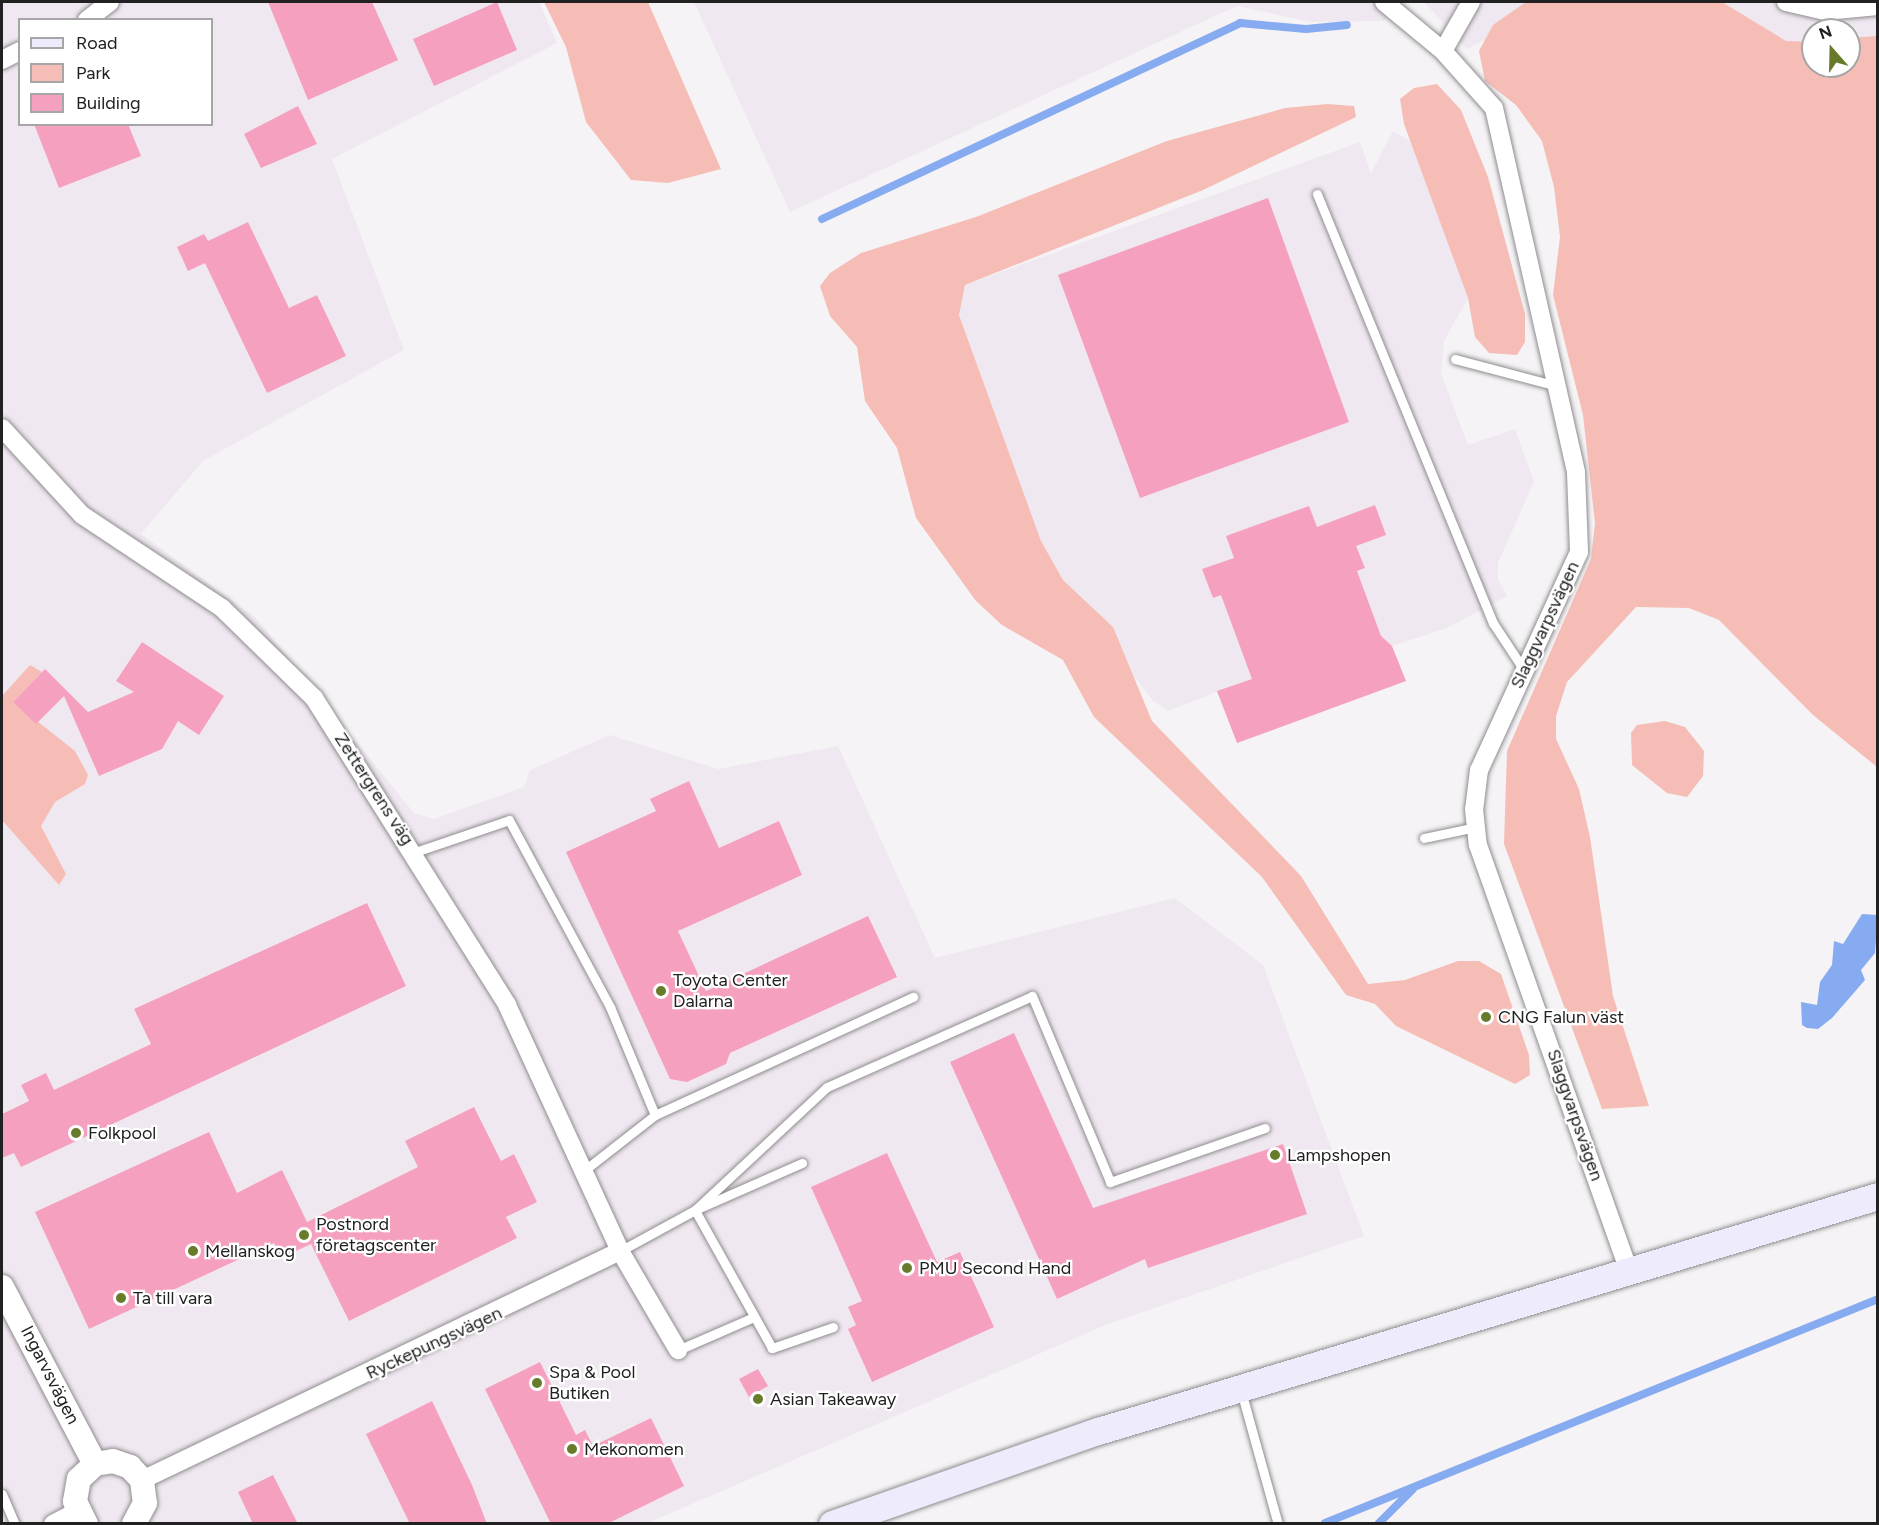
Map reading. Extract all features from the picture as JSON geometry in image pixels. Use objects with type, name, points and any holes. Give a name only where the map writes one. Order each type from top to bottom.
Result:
[{"type":"main road","points":[[832,1524],[928,1487],[1240,1388],[1878,1196]]},
{"type":"street","points":[[90,18],[110,2]]},
{"type":"street","name":"Slaggvarpsvägen","points":[[1384,2],[1443,51],[1494,108],[1576,473],[1579,552],[1479,770],[1476,827],[1478,845],[1629,1271]]},
{"type":"street","points":[[1443,51],[1472,2]]},
{"type":"street","points":[[1786,2],[1825,11],[1878,6]]},
{"type":"street","points":[[2,60],[18,52]]},
{"type":"street","name":"Zettergrens väg","points":[[3,433],[82,515],[222,609],[268,647],[314,698],[415,852],[507,1005],[586,1169],[620,1251]]},
{"type":"street","points":[[620,1251],[678,1350]]},
{"type":"street","name":"Ryckepungsvägen","points":[[142,1480],[620,1251]]},
{"type":"street","name":"Ingarvsvägen","points":[[2,1287],[95,1464]]},
{"type":"street","points":[[53,1524],[82,1517],[79,1479],[95,1464],[122,1463],[142,1480],[145,1503],[134,1524]]},
{"type":"lane","points":[[1317,194],[1493,623],[1525,670]]},
{"type":"lane","points":[[1455,359],[1558,386]]},
{"type":"lane","points":[[415,852],[509,820],[610,1007],[656,1115]]},
{"type":"lane","points":[[1424,838],[1476,827]]},
{"type":"lane","points":[[695,1210],[827,1087],[1032,996],[1110,1182],[1266,1128]]},
{"type":"lane","points":[[586,1169],[656,1115],[913,998]]},
{"type":"lane","points":[[620,1251],[695,1210],[802,1163]]},
{"type":"lane","points":[[695,1210],[772,1348],[834,1327]]},
{"type":"lane","points":[[678,1350],[754,1317]]},
{"type":"lane","points":[[1240,1388],[1278,1524]]},
{"type":"lane","points":[[2,1494],[15,1524]]},
{"type":"shaded area","points":[[2,2],[539,2],[557,43],[332,159],[404,350],[203,461],[141,534],[256,618],[414,813],[434,819],[524,787],[530,770],[610,735],[718,769],[838,746],[935,958],[1175,898],[1263,965],[1364,1236],[1108,1324],[648,1523],[2,1524]]},
{"type":"shaded area","points":[[694,2],[1402,2],[1384,21],[1311,22],[1237,6],[790,212]]},
{"type":"shaded area","points":[[1424,2],[1561,2],[1467,49]]},
{"type":"shaded area","points":[[1704,2],[1877,2],[1877,47],[1861,47],[1861,18],[1801,18],[1801,48]]},
{"type":"shaded area","points":[[1393,131],[1412,142],[1468,298],[1444,341],[1441,373],[1468,445],[1515,429],[1534,482],[1498,563],[1498,580],[1507,596],[1447,628],[1392,646],[1406,681],[1237,743],[1217,692],[1168,711],[1153,701],[1129,670],[1113,627],[1063,580],[1041,541],[959,314],[965,285],[1360,142],[1371,173]]},
{"type":"green space","points":[[544,2],[648,2],[721,169],[668,183],[631,180],[586,122],[566,47]]},
{"type":"green space","points":[[1526,2],[1722,2],[1786,41],[1801,42],[1801,78],[1861,78],[1861,37],[1877,36],[1877,767],[1813,715],[1719,620],[1689,608],[1636,607],[1567,682],[1556,716],[1556,739],[1579,789],[1590,837],[1613,996],[1649,1106],[1602,1109],[1504,844],[1507,751],[1591,559],[1595,523],[1583,415],[1553,295],[1560,237],[1554,187],[1542,141],[1516,105],[1485,81],[1479,51],[1493,25]]},
{"type":"green space","points":[[1437,84],[1461,110],[1488,177],[1525,314],[1525,342],[1517,355],[1489,353],[1475,337],[1468,298],[1404,124],[1400,99],[1414,88]]},
{"type":"green space","points":[[1327,104],[1354,106],[1356,117],[1203,190],[965,285],[959,315],[1041,541],[1063,580],[1113,627],[1152,721],[1301,876],[1368,984],[1405,980],[1458,961],[1479,961],[1501,974],[1529,1055],[1530,1075],[1515,1084],[1396,1026],[1375,1004],[1346,995],[1262,877],[1094,717],[1063,660],[1002,625],[976,601],[916,518],[897,448],[865,401],[857,347],[830,316],[820,286],[830,273],[861,253],[976,217],[1167,141],[1285,108]]},
{"type":"green space","points":[[30,665],[42,672],[13,702],[75,751],[88,775],[85,784],[55,802],[41,826],[66,874],[59,885],[2,820],[2,696]]},
{"type":"green space","points":[[1665,721],[1685,727],[1704,751],[1703,776],[1687,797],[1667,793],[1632,765],[1631,733],[1637,725]]},
{"type":"water","points":[[1862,914],[1878,915],[1875,953],[1861,970],[1865,980],[1832,1018],[1818,1029],[1807,1028],[1802,1025],[1801,1002],[1817,1005],[1820,982],[1832,965],[1834,941],[1843,944]]},
{"type":"building","points":[[268,2],[372,2],[398,60],[308,100]]},
{"type":"building","points":[[497,2],[517,50],[434,86],[413,39]]},
{"type":"building","points":[[298,106],[317,144],[261,168],[244,134]]},
{"type":"building","points":[[35,126],[129,126],[141,156],[59,188]]},
{"type":"building","points":[[1268,198],[1349,422],[1140,498],[1058,275]]},
{"type":"building","points":[[248,222],[289,308],[317,295],[346,356],[267,393],[205,263],[188,271],[177,247],[204,234],[208,241]]},
{"type":"building","points":[[1375,505],[1386,535],[1356,546],[1365,568],[1357,571],[1381,636],[1392,646],[1406,681],[1237,743],[1217,691],[1252,679],[1221,595],[1213,598],[1202,569],[1234,558],[1226,536],[1309,506],[1317,527]]},
{"type":"building","points":[[142,642],[224,696],[199,735],[178,721],[162,749],[99,776],[64,696],[36,724],[13,702],[45,669],[88,712],[134,692],[116,681]]},
{"type":"building","points":[[689,781],[719,848],[779,821],[802,875],[678,931],[706,991],[868,916],[897,977],[730,1053],[726,1064],[687,1082],[670,1079],[566,852],[656,811],[650,799]]},
{"type":"building","points":[[367,903],[406,986],[21,1167],[14,1153],[2,1158],[2,1114],[29,1101],[21,1085],[46,1073],[54,1090],[151,1044],[134,1009]]},
{"type":"building","points":[[1014,1033],[1093,1208],[1283,1144],[1307,1214],[1148,1268],[1145,1259],[1057,1299],[950,1062]]},
{"type":"building","points":[[474,1107],[501,1161],[514,1154],[537,1202],[506,1217],[517,1238],[349,1321],[311,1244],[281,1258],[274,1243],[89,1329],[35,1212],[209,1132],[237,1193],[282,1170],[307,1222],[418,1167],[405,1141]]},
{"type":"building","name":"PMU Second Hand","points":[[887,1153],[937,1262],[960,1252],[994,1327],[872,1382],[848,1329],[856,1325],[848,1307],[862,1301],[811,1187]]},
{"type":"building","points":[[540,1362],[576,1435],[585,1430],[593,1446],[651,1418],[684,1486],[607,1524],[551,1524],[485,1389]]},
{"type":"building","name":"Asian Takeaway","points":[[758,1369],[768,1386],[749,1397],[739,1379]]},
{"type":"building","points":[[432,1401],[472,1485],[487,1524],[410,1524],[366,1434]]},
{"type":"building","points":[[273,1475],[298,1524],[253,1524],[238,1492]]},
{"type":"waterway","points":[[822,219],[1240,23],[1306,29],[1347,25]]},
{"type":"waterway","points":[[1325,1523],[1878,1299]]},
{"type":"waterway","points":[[1378,1524],[1413,1489]]},
{"type":"place","name":"Toyota Center Dalarna","points":[[661,991]]},
{"type":"place","name":"CNG Falun väst","points":[[1486,1017]]},
{"type":"place","name":"Folkpool","points":[[76,1133]]},
{"type":"place","name":"Lampshopen","points":[[1275,1155]]},
{"type":"place","name":"Postnord företagscenter","points":[[304,1235]]},
{"type":"place","name":"Mellanskog","points":[[193,1251]]},
{"type":"place","name":"PMU Second Hand","points":[[907,1268]]},
{"type":"place","name":"Ta till vara","points":[[121,1298]]},
{"type":"place","name":"Spa & Pool Butiken","points":[[537,1383]]},
{"type":"place","name":"Asian Takeaway","points":[[758,1399]]},
{"type":"place","name":"Mekonomen","points":[[572,1449]]}]
